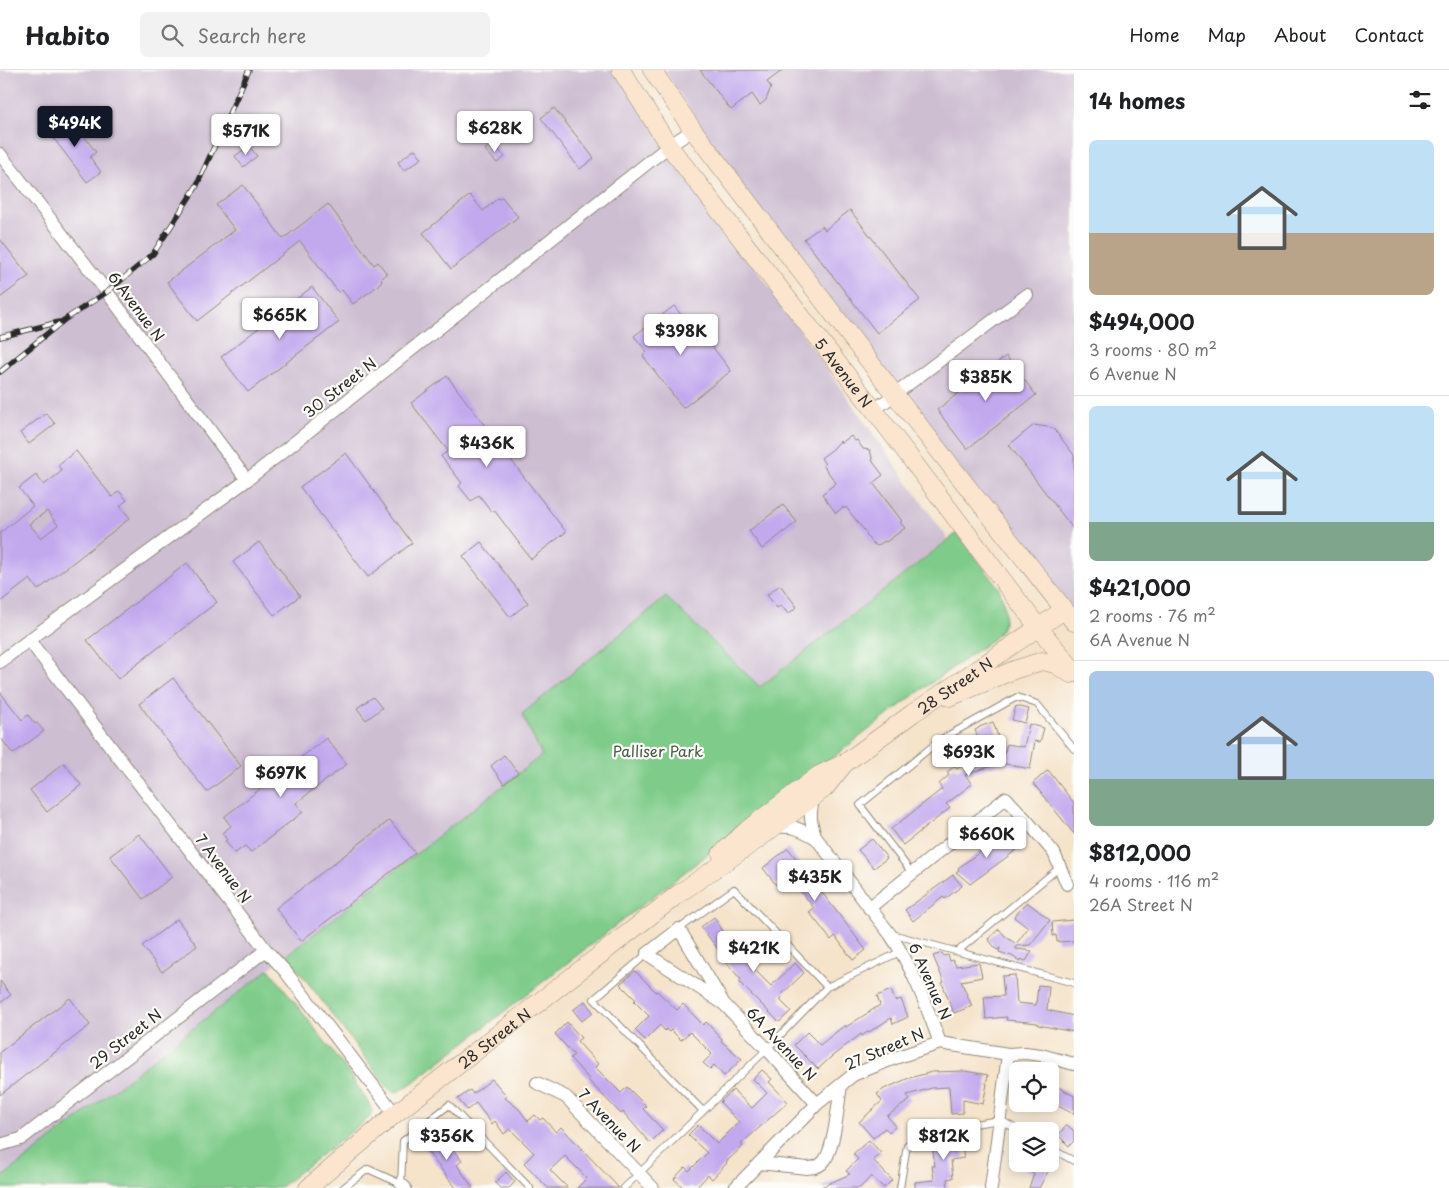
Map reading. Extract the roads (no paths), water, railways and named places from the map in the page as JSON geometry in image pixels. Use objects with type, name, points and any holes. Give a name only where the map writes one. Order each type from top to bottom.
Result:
[{"type":"main road","name":"5 Avenue N","points":[[621,70],[669,146],[874,410],[1038,627],[1074,671]]},
{"type":"main road","name":"5 Avenue N","points":[[652,70],[693,130],[895,395],[1069,616]]},
{"type":"main road","name":"28 Street N","points":[[681,892],[747,830],[819,775],[845,763],[913,713],[1038,627],[1069,616]]},
{"type":"main road","points":[[913,713],[1014,670],[1042,661],[1056,664],[1074,676]]},
{"type":"main road","name":"28 Street N","points":[[308,1188],[395,1114],[681,892],[757,840],[825,788],[845,763]]},
{"type":"street","name":"30 Street N","points":[[0,662],[247,480],[669,146],[693,130]]},
{"type":"street","name":"6 Avenue N","points":[[0,154],[247,480]]},
{"type":"street","points":[[874,410],[1026,295]]},
{"type":"street","name":"7 Avenue N","points":[[29,640],[266,950],[285,971],[395,1114]]},
{"type":"street","name":"6 Avenue N","points":[[814,796],[810,811],[810,821],[816,838],[902,951],[920,990],[940,1043]]},
{"type":"street","points":[[869,908],[1006,798],[1054,853],[1067,884]]},
{"type":"street","name":"6 Avenue N","points":[[774,827],[791,826],[799,828],[816,838]]},
{"type":"street","points":[[647,954],[679,929]]},
{"type":"street","name":"6A Avenue N","points":[[679,929],[724,1004],[817,1104]]},
{"type":"street","name":"29 Street N","points":[[0,1145],[21,1139],[266,950]]},
{"type":"street","name":"6A Avenue N","points":[[647,954],[724,1004]]},
{"type":"street","points":[[940,1043],[1008,1054],[1025,1053],[1041,1055],[1074,1064]]},
{"type":"street","name":"27 Street N","points":[[735,1188],[817,1104],[853,1076],[895,1058],[940,1043]]},
{"type":"street","points":[[991,1188],[1008,1054]]},
{"type":"street","name":"7 Avenue N","points":[[537,1083],[566,1097],[653,1188]]},
{"type":"street","name":"27 Street N","points":[[759,1163],[813,1168],[822,1163],[825,1160],[834,1133],[841,1085]]},
{"type":"lane","points":[[912,874],[860,805],[940,740],[1017,697],[1037,704],[1074,749]]},
{"type":"lane","points":[[958,951],[1060,867]]},
{"type":"lane","points":[[679,929],[734,889],[826,987]]},
{"type":"lane","points":[[890,934],[1074,983]]},
{"type":"lane","points":[[624,1188],[767,1049],[826,987],[902,951]]},
{"type":"lane","points":[[647,954],[594,999],[703,1111]]},
{"type":"lane","points":[[343,1188],[368,1169],[403,1186],[403,1141],[449,1105],[530,1188]]},
{"type":"lane","points":[[900,1188],[907,1145],[923,1132],[1000,1120],[1009,1125]]},
{"type":"lane","points":[[1059,1153],[1074,1161]]},
{"type":"railway","points":[[0,372],[64,320],[107,292],[153,254],[196,187],[249,70]]},
{"type":"railway","points":[[0,337],[59,322]]},
{"type":"park label","name":"Palliser Park","points":[[658,750]]}]
